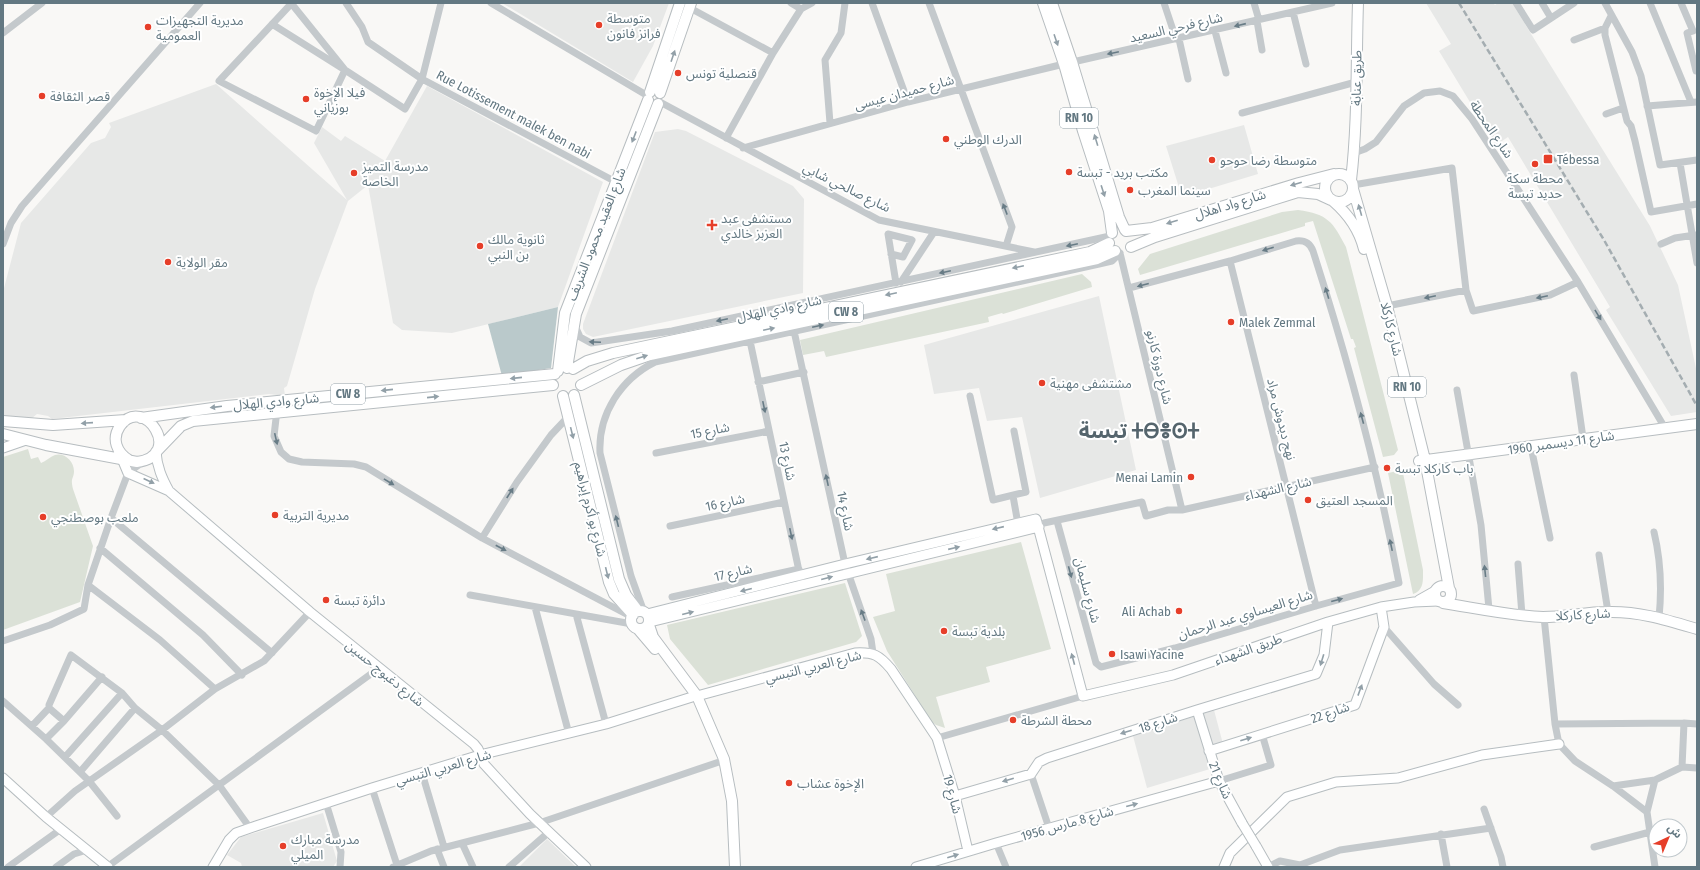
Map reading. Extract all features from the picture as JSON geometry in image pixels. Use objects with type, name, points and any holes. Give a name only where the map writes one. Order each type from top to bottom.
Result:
[{"type":"main road","name":"RN 10","points":[[1043,3],[1068,63],[1125,231]]},
{"type":"main road","name":"RN 10","points":[[1052,3],[1068,63],[1083,131],[1109,211],[1114,243]]},
{"type":"main road","name":"طريق عنابة","points":[[1352,185],[1358,3]]},
{"type":"main road","name":"شارع العقيد محمود الشريف","points":[[563,370],[565,313],[649,96],[687,5]]},
{"type":"main road","name":"شارع العقيد محمود الشريف","points":[[563,370],[574,323],[660,100],[687,5]]},
{"type":"main road","points":[[649,96],[651,104],[660,100]]},
{"type":"main road","points":[[1336,174],[1346,175],[1352,185],[1350,197],[1346,200],[1332,200],[1328,197],[1325,188],[1327,180],[1345,167],[1354,153]]},
{"type":"main road","name":"شارع واد اهلال","points":[[1125,231],[1152,228],[1299,183],[1336,174]]},
{"type":"main road","name":"شارع كاركلا","points":[[1352,185],[1387,306],[1422,461],[1443,593],[1468,607],[1522,615],[1544,617],[1608,612],[1635,613],[1697,629]]},
{"type":"main road","name":"شارع واد اهلال","points":[[1131,247],[1155,236],[1298,192],[1318,194],[1332,200]]},
{"type":"main road","name":"شارع كاركلا","points":[[1332,200],[1350,218],[1362,240],[1422,461]]},
{"type":"main road","points":[[1118,230],[1125,231],[1129,233],[1132,240],[1131,247],[1127,251],[1114,243],[1118,230]]},
{"type":"main road","name":"شارع وادي الهلال","points":[[581,385],[621,365],[669,350],[1097,259],[1114,243]]},
{"type":"main road","name":"شارع وادي الهلال","points":[[141,418],[180,411],[563,370],[613,353],[1090,252],[1114,243]]},
{"type":"main road","points":[[563,370],[580,376],[581,385],[574,394],[563,396],[558,393],[553,385],[563,370]]},
{"type":"main road","name":"شارع وادي الهلال","points":[[156,452],[181,426],[193,421],[553,385]]},
{"type":"main road","name":"شارع بو أكرم إبراهيم","points":[[574,394],[619,579],[626,595],[640,619]]},
{"type":"main road","name":"شارع بو أكرم إبراهيم","points":[[563,396],[609,582],[614,594],[640,619]]},
{"type":"main road","points":[[3,421],[53,425],[141,418],[148,420],[154,425],[160,438],[156,452],[144,461],[137,462],[123,457],[46,446],[3,434]]},
{"type":"main road","points":[[123,457],[115,438],[117,431],[126,420]]},
{"type":"main road","name":"شارع 11 ديسمبر 1960","points":[[1422,461],[1531,447],[1583,438],[1697,424]]},
{"type":"main road","points":[[640,619],[695,696],[724,759],[732,801],[734,867]]},
{"type":"main road","points":[[695,696],[719,762],[727,799],[730,867]]},
{"type":"street","points":[[3,33],[42,3]]},
{"type":"street","points":[[3,244],[11,223],[22,206],[200,3]]},
{"type":"street","points":[[272,24],[345,70],[316,131],[220,83],[220,80],[291,3]]},
{"type":"street","name":"Rue Lotissement malek ben nabi","points":[[291,3],[345,70],[405,110],[422,79],[616,182]]},
{"type":"street","points":[[346,3],[362,27],[368,42],[422,79],[441,3]]},
{"type":"street","points":[[491,3],[649,96]]},
{"type":"street","points":[[791,3],[801,9]]},
{"type":"street","points":[[726,138],[773,53],[801,9],[812,3]]},
{"type":"street","points":[[830,123],[825,60],[841,33],[845,3]]},
{"type":"street","points":[[872,3],[908,102]]},
{"type":"street","points":[[929,3],[1012,227],[1006,246]]},
{"type":"street","points":[[1164,3],[1177,39],[1188,79]]},
{"type":"street","points":[[1254,3],[1262,50]]},
{"type":"street","name":"شارع فرحي السعيد","points":[[1068,63],[1332,3]]},
{"type":"street","points":[[1516,3],[1533,30],[1574,3]]},
{"type":"street","points":[[1542,3],[1551,18]]},
{"type":"street","points":[[1605,3],[1632,52],[1641,76],[1660,165],[1697,160]]},
{"type":"street","points":[[1647,106],[1694,102],[1650,3]]},
{"type":"street","points":[[1681,3],[1695,31],[1688,33],[1696,71]]},
{"type":"street","points":[[687,5],[773,53]]},
{"type":"street","points":[[1293,12],[1306,64]]},
{"type":"street","points":[[1611,16],[1605,35],[1624,108],[1636,141],[1651,212],[1697,204]]},
{"type":"street","points":[[1574,40],[1606,28]]},
{"type":"street","points":[[1214,31],[1226,73]]},
{"type":"street","name":"شارع حميدان عيسى","points":[[743,148],[908,102],[1068,63]]},
{"type":"street","points":[[1242,113],[1356,82]]},
{"type":"street","name":"شارع المحطة","points":[[1354,153],[1365,149],[1376,142],[1404,106],[1424,93],[1440,91],[1453,96],[1472,119],[1578,282],[1665,428]]},
{"type":"street","name":"شارع صالحي شابي","points":[[660,100],[743,148],[879,220],[1038,252]]},
{"type":"street","points":[[1606,114],[1624,108]]},
{"type":"street","points":[[1680,163],[1687,206],[1695,235],[1697,263]]},
{"type":"street","points":[[1352,185],[1452,168],[1466,290],[1473,311],[1550,295],[1578,282]]},
{"type":"street","points":[[898,282],[934,232]]},
{"type":"street","points":[[1661,244],[1675,238],[1695,235]]},
{"type":"street","points":[[1129,288],[1230,261],[1296,241],[1305,242],[1312,247],[1331,307],[1375,467]]},
{"type":"street","name":"شارع وادي الهلال","points":[[574,323],[576,332],[580,337],[592,343],[599,343],[672,331],[1038,252],[1114,243],[1112,261],[655,362]]},
{"type":"street","name":"شارع دورة كارنو","points":[[1114,243],[1129,288],[1182,510]]},
{"type":"street","points":[[891,254],[898,282]]},
{"type":"street","name":"نهج ديدوش مراد","points":[[1230,261],[1316,606]]},
{"type":"street","points":[[1387,306],[1466,290]]},
{"type":"street","name":"شارع 14","points":[[794,331],[846,568],[871,639],[873,653]]},
{"type":"street","name":"شارع 13","points":[[750,341],[801,577]]},
{"type":"street","name":"شارع وادي الهلال","points":[[615,398],[633,376],[655,362],[669,350],[689,354]]},
{"type":"street","points":[[758,382],[804,372]]},
{"type":"street","points":[[1574,375],[1583,438]]},
{"type":"street","points":[[1457,390],[1481,525],[1489,609]]},
{"type":"street","points":[[970,396],[993,500],[1026,492],[1014,430]]},
{"type":"street","name":"شارع بو أكرم إبراهيم","points":[[615,398],[602,425],[599,440],[600,452],[631,576],[640,619]]},
{"type":"street","points":[[278,401],[275,440],[281,452],[289,459],[302,462],[343,462],[366,467],[482,538],[640,619]]},
{"type":"street","points":[[482,538],[517,482],[551,435],[568,417]]},
{"type":"street","name":"شارع 15","points":[[656,453],[769,431]]},
{"type":"street","points":[[3,448],[26,440]]},
{"type":"street","points":[[1531,447],[1550,538]]},
{"type":"street","points":[[156,452],[156,462],[160,474],[169,491]]},
{"type":"street","points":[[123,457],[128,473],[169,491]]},
{"type":"street","points":[[3,641],[50,625],[84,609],[88,585],[110,518],[128,473],[144,461]]},
{"type":"street","name":"شارع الشهداء","points":[[1057,521],[1142,502],[1146,516],[1168,510],[1182,510],[1375,467]]},
{"type":"street","name":"شارع العيساوي عبد الرحمان","points":[[1098,665],[1103,667],[1175,648],[1399,583],[1375,467]]},
{"type":"street","name":"شارع دغبوج حسين","points":[[169,491],[310,612],[474,744],[478,749],[484,764],[540,823],[586,867]]},
{"type":"street","points":[[1013,496],[1018,524]]},
{"type":"street","name":"شارع 16","points":[[670,526],[784,502]]},
{"type":"street","points":[[110,518],[272,653]]},
{"type":"street","points":[[846,568],[1018,524],[1057,521]]},
{"type":"street","name":"شارع سليمان","points":[[1057,521],[1098,665]]},
{"type":"street","points":[[470,595],[576,614],[640,619],[801,577],[1040,523]]},
{"type":"street","points":[[1040,523],[1082,696]]},
{"type":"street","points":[[1654,532],[1659,552],[1662,592],[1659,618]]},
{"type":"street","points":[[100,548],[203,635],[242,675]]},
{"type":"street","points":[[1599,555],[1608,612]]},
{"type":"street","points":[[1518,564],[1522,615]]},
{"type":"street","name":"شارع 17","points":[[672,598],[801,577]]},
{"type":"street","points":[[88,585],[160,640],[215,689]]},
{"type":"street","name":"طريق الشهداء","points":[[936,738],[1082,696],[1173,675],[1328,622],[1381,607],[1414,602],[1443,593]]},
{"type":"street","points":[[535,607],[569,734]]},
{"type":"street","name":"شارع 22","points":[[1209,751],[1355,705],[1384,627],[1381,607]]},
{"type":"street","points":[[46,817],[75,791],[162,730],[215,689],[242,675],[264,661],[310,612]]},
{"type":"street","points":[[576,614],[606,724]]},
{"type":"street","points":[[1544,617],[1555,724],[1559,744],[1575,761],[1613,786],[1647,812]]},
{"type":"street","name":"شارع 18","points":[[1031,774],[1039,762],[1047,758],[1316,674],[1324,655],[1328,622]]},
{"type":"street","points":[[1384,627],[1434,684],[1458,705]]},
{"type":"street","name":"شارع العربي التبسي","points":[[212,867],[229,840],[236,833],[250,828],[372,788],[480,755],[606,724],[695,696],[855,653],[873,653],[882,659],[891,669],[936,738]]},
{"type":"street","points":[[32,726],[49,708],[71,655],[122,693],[135,708],[162,730],[219,785],[250,828]]},
{"type":"street","points":[[3,778],[46,817],[108,867],[379,668]]},
{"type":"street","points":[[46,739],[64,721],[102,677]]},
{"type":"street","points":[[65,757],[122,693]]},
{"type":"street","points":[[3,701],[46,739],[89,781],[117,816]]},
{"type":"street","points":[[49,708],[64,721]]},
{"type":"street","points":[[80,772],[135,708]]},
{"type":"street","name":"شارع 21","points":[[1197,710],[1219,781],[1268,867]]},
{"type":"street","points":[[1682,767],[1684,723]]},
{"type":"street","points":[[1555,724],[1697,724]]},
{"type":"street","points":[[1219,781],[1271,765],[1262,734]]},
{"type":"street","name":"شارع 19","points":[[936,738],[955,796],[968,851]]},
{"type":"street","points":[[1224,867],[1230,853],[1287,797],[1336,782],[1398,778],[1482,755],[1559,744]]},
{"type":"street","points":[[372,788],[395,866],[441,848],[540,823],[719,762]]},
{"type":"street","points":[[1613,786],[1655,780],[1682,767],[1697,768]]},
{"type":"street","points":[[422,773],[441,848],[444,867]]},
{"type":"street","points":[[955,796],[1031,774],[1049,828]]},
{"type":"street","points":[[1648,819],[1647,812],[1655,780]]},
{"type":"street","name":"شارع 8 مارس 1956","points":[[916,867],[996,843],[1219,781]]},
{"type":"street","points":[[326,803],[341,852],[340,867]]},
{"type":"street","points":[[1484,809],[1501,857],[1503,867]]},
{"type":"street","points":[[1268,867],[1280,861],[1300,865],[1340,850],[1441,834],[1491,828]]},
{"type":"street","points":[[8,867],[61,829]]},
{"type":"street","points":[[509,867],[549,832]]},
{"type":"street","points":[[1594,847],[1648,833]]},
{"type":"street","points":[[1441,834],[1447,867]]},
{"type":"street","points":[[462,843],[473,867]]},
{"type":"street","points":[[996,843],[1006,867]]},
{"type":"street","points":[[56,867],[74,854],[87,850]]},
{"type":"shaded area","name":"متوسطة فرانز فانون","points":[[502,3],[669,3],[653,46],[633,82]]},
{"type":"shaded area","points":[[1426,3],[1493,3],[1495,5],[1498,3],[1512,3],[1650,226],[1678,285],[1697,373],[1697,412],[1671,416],[1606,310],[1610,307],[1508,137],[1496,145],[1439,51],[1451,44]]},
{"type":"shaded area","name":"مقر الولاية","points":[[216,84],[347,200],[314,143],[322,127],[341,141],[345,136],[385,161],[427,86],[603,182],[558,307],[452,333],[402,330],[393,323],[368,185],[348,201],[315,289],[287,386],[284,388],[285,396],[269,394],[52,419],[48,416],[37,414],[26,423],[3,416],[3,292],[21,223],[91,143],[105,138],[111,127],[109,123]]},
{"type":"shaded area","name":"متوسطة رضا حوحو","points":[[1244,125],[1258,174],[1182,197],[1166,146]]},
{"type":"shaded area","name":"مستشفى عبد العزبز خالدي","points":[[678,129],[686,131],[793,186],[804,199],[803,293],[593,337],[586,334],[583,329],[583,324],[655,132]]},
{"type":"shaded area","points":[[1298,210],[1323,217],[1333,225],[1346,247],[1398,450],[1394,455],[1383,457],[1354,348],[1356,347],[1353,339],[1351,339],[1313,221],[1305,223],[1305,226],[1140,275],[1138,269],[1150,254],[1282,212]]},
{"type":"shaded area","points":[[1082,274],[1091,282],[1092,287],[1003,314],[988,317],[989,322],[826,357],[824,351],[803,355],[800,340]]},
{"type":"shaded area","points":[[1099,296],[1136,470],[1040,498],[1022,417],[987,421],[979,388],[934,394],[924,345]]},
{"type":"shaded area","points":[[558,307],[551,368],[502,376],[488,324]]},
{"type":"shaded area","name":"ملعب بوصطنجي","points":[[28,449],[31,459],[38,457],[41,463],[58,454],[68,458],[74,467],[72,480],[73,489],[93,546],[80,602],[3,630],[3,457]]},
{"type":"shaded area","points":[[1397,471],[1403,473],[1423,570],[1423,581],[1421,588],[1413,594],[1388,473]]},
{"type":"shaded area","points":[[1021,542],[1051,649],[986,667],[990,682],[936,697],[945,728],[936,725],[931,721],[887,651],[873,617],[895,611],[886,574]]},
{"type":"shaded area","points":[[845,583],[862,636],[856,642],[708,685],[670,639],[667,625]]},
{"type":"shaded area","points":[[1214,710],[1223,744],[1204,748],[1210,769],[1147,788],[1133,736]]},
{"type":"shaded area","name":"مدرسة مبارك الميلي","points":[[323,813],[337,861],[333,867],[242,867],[241,863],[227,855],[241,837]]},
{"type":"shaded area","points":[[547,839],[576,867],[519,867]]},
{"type":"railway","points":[[1459,3],[1604,240],[1697,406]]},
{"type":"place","name":"متوسطة فرانز فانون","points":[[599,25]]},
{"type":"place","name":"مديرية التجهيزات العمومية","points":[[148,27]]},
{"type":"place","name":"قنصلية تونس","points":[[678,73]]},
{"type":"place","name":"قصر الثقافة","points":[[42,96]]},
{"type":"place","name":"فيلا الإخوة بوزياني","points":[[306,99]]},
{"type":"place","name":"الدرك الوطني","points":[[946,139]]},
{"type":"place","name":"Tébessa","points":[[1548,159]]},
{"type":"place","name":"متوسطة رضا حوحو","points":[[1212,160]]},
{"type":"place","name":"محطة سكة حديد تبسة","points":[[1535,164]]},
{"type":"place","name":"مكتب بريد - تبسة","points":[[1069,172]]},
{"type":"place","name":"مدرسة التميز الخاصة","points":[[354,173]]},
{"type":"place","name":"سينما المغرب","points":[[1130,190]]},
{"type":"place","name":"مستشفى عبد العزبز خالدي","points":[[712,225]]},
{"type":"place","name":"ثانوية مالك بن النبي","points":[[480,246]]},
{"type":"place","name":"مقر الولاية","points":[[168,262]]},
{"type":"place","name":"Malek Zemmal","points":[[1231,322]]},
{"type":"place","name":"مشتشفى مهنية","points":[[1042,383]]},
{"type":"place","name":"باب كاركلا تبسة","points":[[1387,468]]},
{"type":"place","name":"Menai Lamin","points":[[1191,477]]},
{"type":"place","name":"المسجد العتيق","points":[[1308,500]]},
{"type":"place","name":"مديرية التربية","points":[[275,515]]},
{"type":"place","name":"ملعب بوصطنجي","points":[[43,517]]},
{"type":"place","name":"دائرة تبسة","points":[[326,600]]},
{"type":"place","name":"Ali Achab","points":[[1179,611]]},
{"type":"place","name":"بلدية تبسة","points":[[944,631]]},
{"type":"place","name":"Isawi Yacine","points":[[1112,654]]},
{"type":"place","name":"محطة الشرطة","points":[[1013,720]]},
{"type":"place","name":"الإخوة عشاب","points":[[789,783]]},
{"type":"place","name":"مدرسة مبارك الميلي","points":[[283,846]]},
{"type":"district","name":"تبسة ⵜⴱⴻⵙⵜ","points":[[1139,431]]}]
